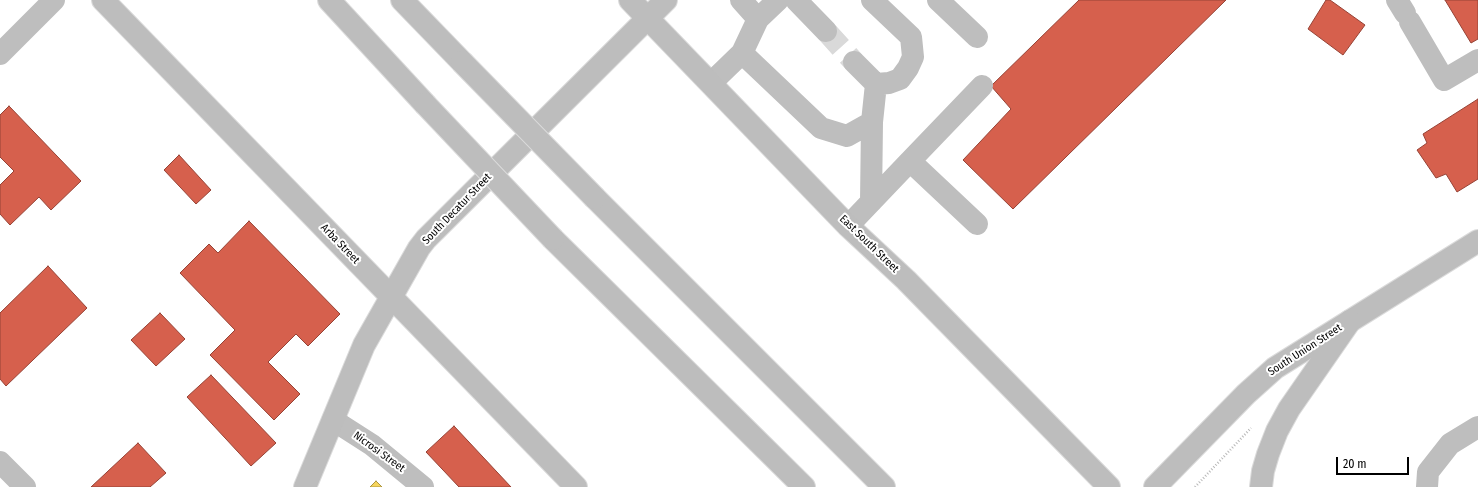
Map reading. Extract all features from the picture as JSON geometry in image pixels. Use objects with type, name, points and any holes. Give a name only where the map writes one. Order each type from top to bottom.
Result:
[{"type":"main road","name":"Arba Street","points":[[103,0],[576,487]]},
{"type":"main road","points":[[329,0],[553,239],[804,487]]},
{"type":"main road","points":[[402,0],[595,198],[884,487]]},
{"type":"main road","name":"East South Street","points":[[630,0],[848,226],[906,280],[1109,487]]},
{"type":"main road","name":"South Decatur Street","points":[[305,487],[364,345],[419,248],[426,239],[666,0]]},
{"type":"main road","name":"South Union Street","points":[[1155,487],[1246,394],[1275,368],[1478,241]]},
{"type":"main road","points":[[1261,487],[1263,471],[1277,431],[1289,409],[1350,321]]},
{"type":"street","points":[[0,54],[54,0]]},
{"type":"street","points":[[741,0],[758,19]]},
{"type":"street","points":[[711,83],[742,53],[758,19],[778,0]]},
{"type":"street","points":[[796,0],[826,31]]},
{"type":"street","points":[[854,62],[876,84],[889,83],[900,79],[908,68],[913,57],[911,37],[872,0]]},
{"type":"street","points":[[938,0],[976,37]]},
{"type":"street","points":[[1404,12],[1444,80],[1478,60]]},
{"type":"street","points":[[742,53],[821,128],[847,136],[872,122]]},
{"type":"street","points":[[871,202],[872,122],[876,84]]},
{"type":"street","points":[[848,226],[982,86]]},
{"type":"street","points":[[910,161],[977,224]]},
{"type":"street","name":"Nicrosi Street","points":[[333,420],[372,445],[423,487]]},
{"type":"street","points":[[1427,487],[1428,472],[1450,444],[1478,427]]},
{"type":"street","points":[[0,462],[25,487]]},
{"type":"path","points":[[1195,487],[1252,427]]},
{"type":"building: Homes","points":[[376,481],[382,487],[370,487]]},
{"type":"building: Shops","points":[[1079,0],[1226,0],[1013,209],[963,160],[1011,109],[991,86]]},
{"type":"building: Shops","points":[[1326,0],[1330,0],[1365,25],[1343,55],[1308,29]]},
{"type":"building: Shops","points":[[1445,0],[1478,0],[1478,39],[1471,43]]},
{"type":"building: Shops","points":[[1478,99],[1478,179],[1457,192],[1446,174],[1436,178],[1417,150],[1427,143],[1423,134]]},
{"type":"building: Shops","points":[[9,106],[81,181],[51,210],[39,197],[10,225],[0,214],[0,185],[14,171],[0,157],[0,115]]},
{"type":"building: Shops","points":[[179,155],[211,190],[196,204],[164,170]]},
{"type":"building: Shops","points":[[249,221],[340,314],[308,346],[296,334],[268,362],[300,394],[274,420],[210,355],[235,330],[180,273],[209,244],[218,253]]},
{"type":"building: Shops","points":[[48,266],[87,308],[6,386],[0,379],[0,313]]},
{"type":"building: Shops","points":[[160,313],[185,339],[156,366],[131,340]]},
{"type":"building: Shops","points":[[211,375],[276,443],[251,466],[187,397]]},
{"type":"building: Shops","points":[[454,426],[511,487],[459,487],[426,452]]},
{"type":"building: Shops","points":[[138,443],[166,473],[150,487],[91,487]]},
{"type":"tunnel","points":[[826,31],[854,62]]}]
